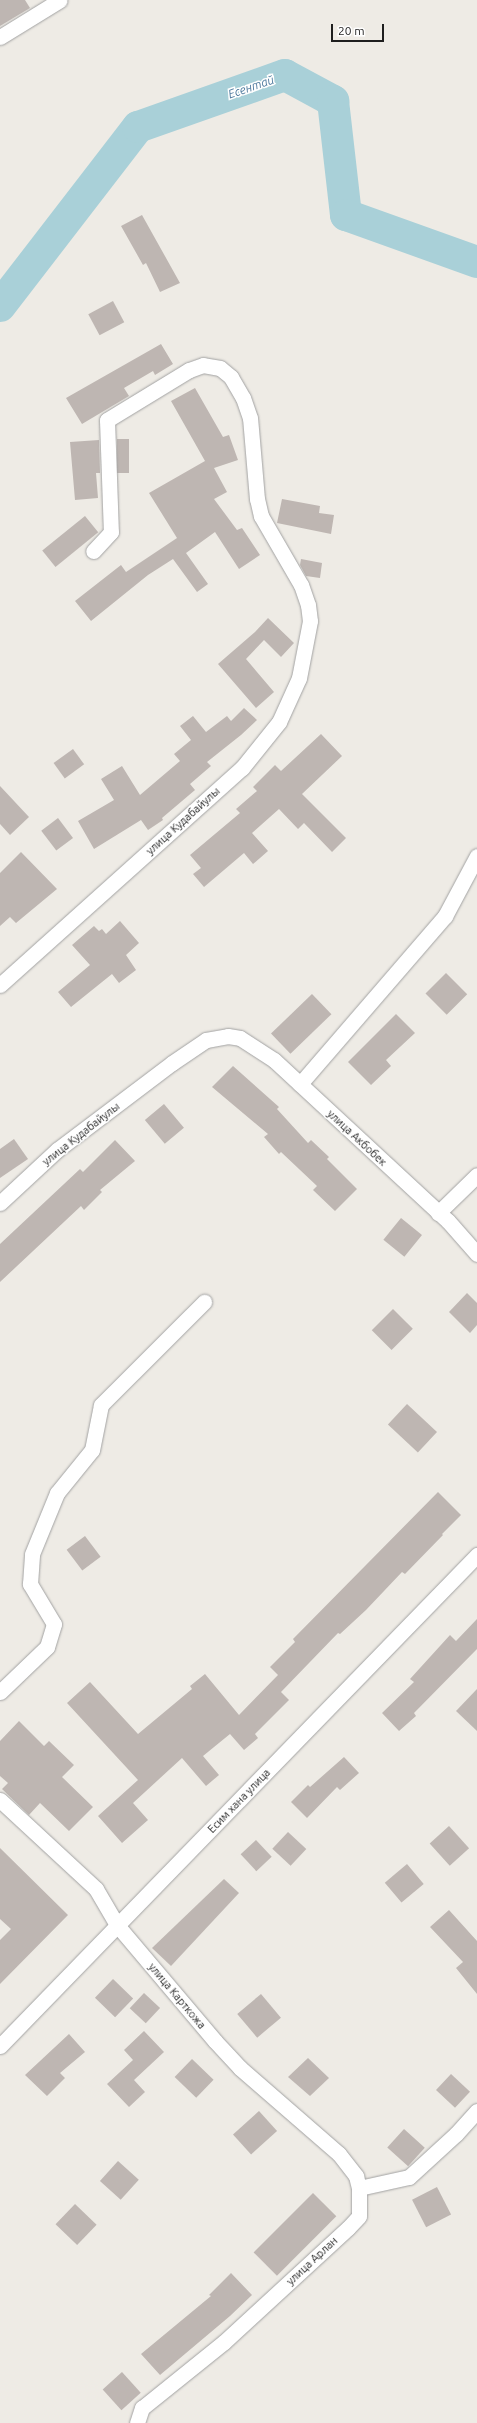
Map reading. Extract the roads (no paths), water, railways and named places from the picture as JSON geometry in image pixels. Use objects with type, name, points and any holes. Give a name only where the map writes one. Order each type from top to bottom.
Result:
[{"type":"street","points":[[0,37],[60,0]]},
{"type":"street","name":"улица Кудабайулы","points":[[0,985],[242,768],[279,722],[299,678],[310,621],[308,605],[301,585],[261,516],[257,499],[250,418],[243,398],[231,377],[220,368],[204,365],[189,370],[107,420],[111,532],[93,551]]},
{"type":"street","points":[[300,1084],[445,916],[477,856]]},
{"type":"street","name":"улица Кудабайулы","points":[[0,1203],[57,1150],[172,1063],[206,1040],[228,1036]]},
{"type":"street","name":"улица Акбобек","points":[[228,1036],[240,1038],[274,1060],[438,1213],[477,1254]]},
{"type":"street","points":[[438,1213],[477,1175]]},
{"type":"street","points":[[0,1692],[47,1647],[54,1624],[30,1584],[32,1554],[57,1493],[92,1450],[101,1405],[204,1302]]},
{"type":"street","name":"Есим хана улица","points":[[0,2046],[477,1555]]},
{"type":"street","name":"улица Карткожа","points":[[0,1800],[96,1889],[117,1925],[240,2068],[339,2154],[356,2176],[359,2188]]},
{"type":"street","points":[[359,2188],[409,2177],[456,2134],[477,2111]]},
{"type":"street","name":"улица Арлан","points":[[136,2423],[142,2408],[224,2342],[348,2228],[359,2216],[359,2188]]},
{"type":"waterway","name":"Есентай","points":[[0,306],[138,127],[285,75],[333,101],[346,215],[477,262]]}]
